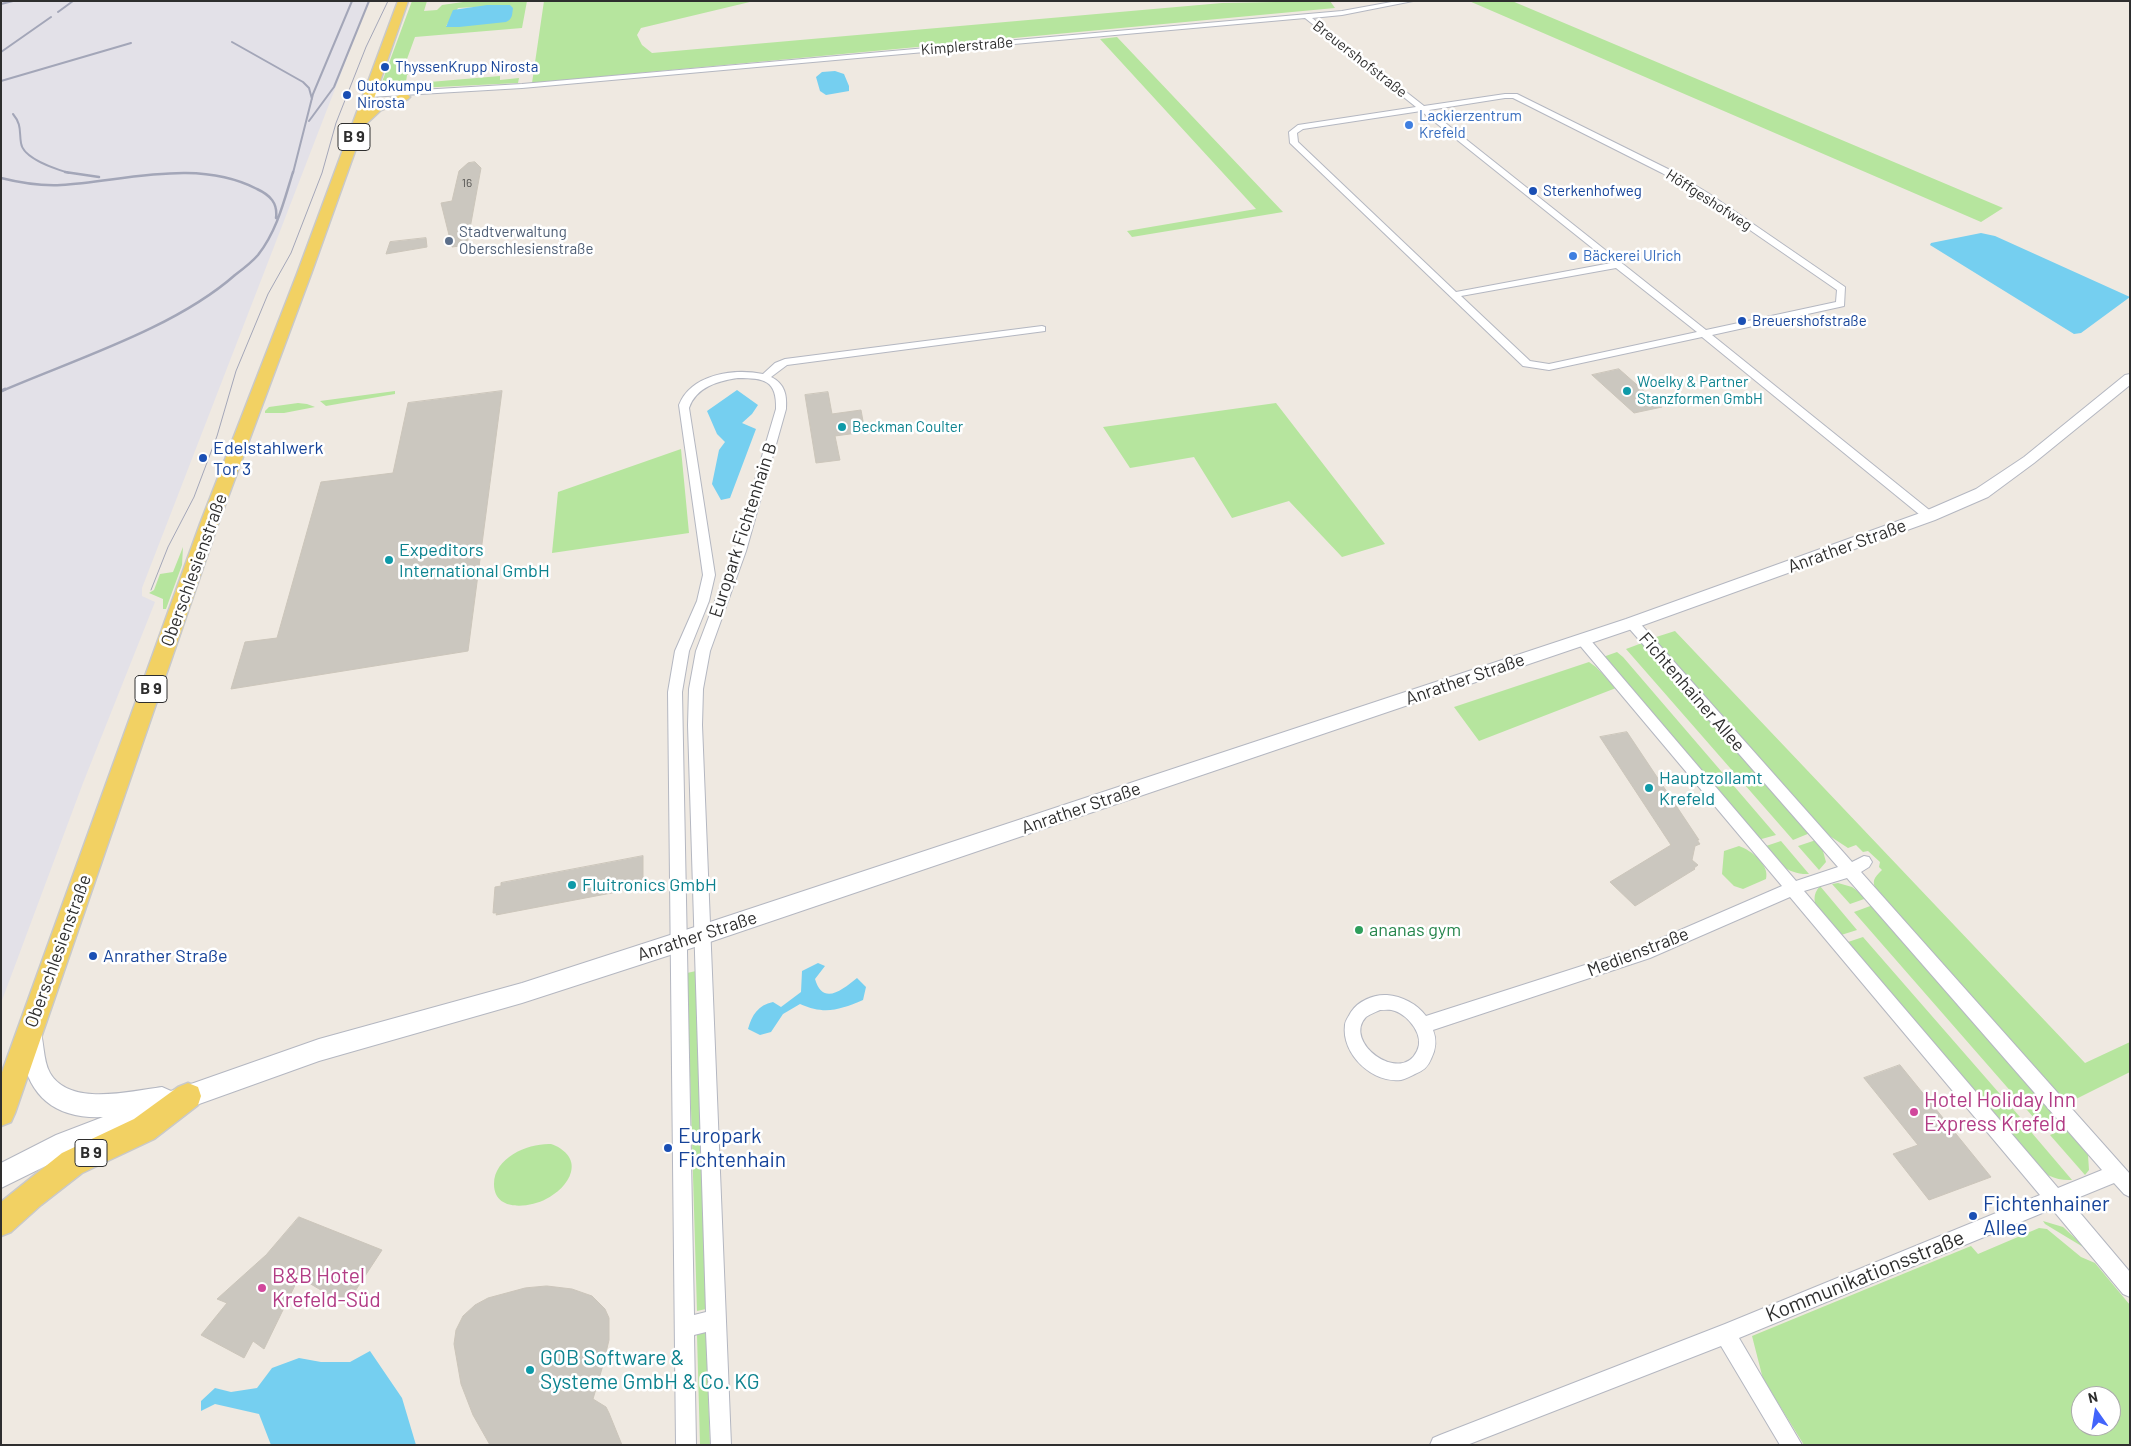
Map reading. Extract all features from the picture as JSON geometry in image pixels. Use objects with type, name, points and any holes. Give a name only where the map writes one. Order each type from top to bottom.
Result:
[{"type":"main road","name":"Oberschlesienstraße","points":[[1,1112],[210,524],[404,1]]},
{"type":"main road","name":"B 9","points":[[358,127],[377,108],[404,97]]},
{"type":"main road","name":"Anrather Straße","points":[[1,1176],[65,1144],[188,1096],[319,1050],[522,993],[704,934],[1632,623],[1929,516],[1982,493],[2029,460],[2130,378]]},
{"type":"main road","points":[[30,1032],[41,1080],[60,1098],[75,1104],[102,1105],[188,1096]]},
{"type":"main road","name":"B 9","points":[[1,1222],[31,1195],[72,1163],[144,1129],[188,1096]]},
{"type":"street","name":"Kimplerstraße","points":[[368,98],[404,97],[1363,11],[1410,1]]},
{"type":"street","name":"Breuershofstraße","points":[[1304,16],[1704,334],[1929,516]]},
{"type":"street","name":"Kimplerstraße","points":[[368,98],[487,87],[522,86]]},
{"type":"street","name":"Höffgeshofweg","points":[[1421,109],[1514,96],[1626,150],[1689,185],[1842,289],[1842,304],[1704,334]]},
{"type":"street","points":[[1421,109],[1301,126],[1293,132],[1294,143],[1527,364],[1550,367],[1704,334]]},
{"type":"street","points":[[1454,295],[1617,265]]},
{"type":"street","points":[[764,378],[785,362],[1042,330]]},
{"type":"street","name":"Europark Fichtenhain B","points":[[686,1445],[675,692],[682,652],[703,601],[709,575],[684,408],[687,399],[693,391],[710,381],[738,375],[750,375],[764,378],[779,389],[782,396],[780,409],[740,552],[703,651],[696,689],[695,725],[721,1445]]},
{"type":"street","name":"Fichtenhainer Allee","points":[[1632,623],[2130,1188]]},
{"type":"street","points":[[1582,639],[2130,1286]]},
{"type":"street","points":[[675,692],[696,689]]},
{"type":"street","points":[[1850,871],[1864,862]]},
{"type":"street","name":"Medienstraße","points":[[1423,1025],[1644,953],[1819,878],[1850,871]]},
{"type":"street","points":[[1378,1002],[1390,1002],[1403,1006],[1415,1014],[1423,1025],[1428,1039],[1427,1051],[1421,1061],[1412,1068],[1397,1072],[1384,1070],[1364,1058],[1356,1047],[1352,1035],[1352,1026],[1356,1015],[1367,1005],[1378,1002]]},
{"type":"street","name":"Kommunikationsstraße","points":[[1440,1445],[1725,1334],[2116,1173]]},
{"type":"street","points":[[684,1327],[715,1320]]},
{"type":"street","points":[[1725,1334],[1792,1445]]},
{"type":"shaded area","name":"Outokumpu Nirosta","points":[[1,1],[369,1],[142,588],[142,596],[155,602],[83,783],[1,1003]]},
{"type":"green space","points":[[412,1],[427,1],[424,11],[437,10],[442,5],[470,1],[527,1],[522,28],[415,37],[403,70],[414,70],[407,75],[406,82],[415,81],[418,83],[500,76],[500,80],[519,78],[518,83],[379,90]],"holes":[[[510,5],[512,12],[446,26],[458,8]]]},
{"type":"green space","points":[[544,1],[754,1],[641,28],[637,35],[642,45],[652,53],[1222,3],[1330,1],[1335,8],[532,83]]},
{"type":"green space","points":[[1469,1],[1512,1],[2003,208],[1981,222]]},
{"type":"green space","points":[[1117,37],[1283,212],[1132,237],[1127,231],[1256,209],[1100,39]]},
{"type":"green space","points":[[395,391],[395,394],[326,406],[320,401]]},
{"type":"green space","points":[[298,403],[315,407],[284,413],[265,413],[269,407]]},
{"type":"green space","points":[[1276,403],[1385,544],[1342,557],[1289,501],[1232,518],[1194,457],[1130,468],[1103,427]]},
{"type":"green space","points":[[681,449],[689,533],[552,553],[558,492]]},
{"type":"green space","points":[[183,547],[182,565],[166,609],[163,609],[163,599],[149,593],[154,590],[160,574],[173,572]]},
{"type":"green space","points":[[1675,631],[2085,1063],[2130,1042],[2130,1072],[2066,1104],[1877,891],[1874,882],[1882,870],[1879,867],[1880,862],[1868,851],[1863,852],[1856,845],[1848,848],[1822,831],[1653,638]]},
{"type":"green space","points":[[1642,643],[1810,833],[1793,840],[1626,649]]},
{"type":"green space","points":[[1617,652],[1776,835],[1758,840],[1603,657]]},
{"type":"green space","points":[[1589,662],[1616,688],[1479,741],[1454,707]]},
{"type":"green space","points":[[1816,840],[1823,851],[1826,862],[1819,870],[1798,846]]},
{"type":"green space","points":[[1781,841],[1809,874],[1789,870],[1763,847]]},
{"type":"green space","points":[[1739,846],[1749,851],[1762,863],[1766,874],[1766,879],[1743,889],[1734,886],[1722,874],[1724,851]]},
{"type":"green space","points":[[1838,883],[1852,887],[1867,898],[1850,904],[1832,884]]},
{"type":"green space","points":[[1820,886],[1857,930],[1838,936],[1828,925],[1816,906],[1816,892]]},
{"type":"green space","points":[[1873,905],[2061,1118],[2041,1126],[1854,912]]},
{"type":"green space","points":[[1863,937],[2020,1117],[1998,1126],[1845,943]]},
{"type":"green space","points":[[696,971],[706,1309],[697,1311],[687,973]]},
{"type":"green space","points":[[2026,1126],[2072,1180],[2051,1177],[2034,1166],[2006,1135]]},
{"type":"green space","points":[[2069,1127],[2088,1155],[2089,1170],[2085,1175],[2050,1135]]},
{"type":"green space","points":[[542,1144],[551,1144],[564,1151],[571,1162],[571,1172],[561,1188],[546,1199],[522,1206],[506,1203],[500,1199],[494,1184],[496,1174],[506,1159],[523,1149]]},
{"type":"green space","points":[[2043,1221],[2063,1227],[2088,1250],[2045,1224]]},
{"type":"green space","points":[[2039,1228],[2047,1229],[2081,1257],[2095,1263],[2130,1305],[2130,1445],[1804,1445],[1763,1379],[1752,1336],[1971,1246],[1978,1254]]},
{"type":"green space","points":[[706,1332],[710,1445],[700,1445],[697,1335]]},
{"type":"water","points":[[487,5],[510,5],[513,8],[511,18],[506,22],[446,27],[453,10]]},
{"type":"water","points":[[835,71],[844,74],[849,91],[826,95],[820,91],[816,77],[822,72]]},
{"type":"water","points":[[1981,233],[1995,236],[2130,297],[2081,333],[2074,334],[1930,245],[1931,243]]},
{"type":"water","points":[[737,390],[758,405],[742,423],[756,429],[730,498],[721,500],[712,484],[719,450],[725,442],[717,434],[707,411]]},
{"type":"water","points":[[818,963],[825,966],[815,979],[818,987],[823,992],[828,994],[839,991],[857,978],[866,987],[863,1000],[832,1010],[817,1009],[800,1004],[783,1014],[771,1032],[760,1035],[748,1029],[751,1019],[760,1008],[773,1002],[781,1007],[801,992],[802,971]]},
{"type":"water","points":[[370,1351],[402,1398],[416,1445],[271,1445],[259,1414],[215,1404],[201,1411],[201,1401],[215,1388],[231,1392],[257,1388],[272,1368],[299,1358],[321,1362],[350,1362]]},
{"type":"building","name":"Stadtverwaltung Oberschlesienstraße","points":[[475,162],[481,168],[467,245],[452,247],[441,203],[452,201],[459,171],[468,163]]},
{"type":"building","points":[[426,238],[427,247],[386,254],[390,242]]},
{"type":"building","name":"Woelky & Partner Stanzformen GmbH","points":[[1619,369],[1662,407],[1634,413],[1592,375]]},
{"type":"building","name":"Expeditors International GmbH","points":[[502,391],[468,651],[231,689],[245,642],[277,638],[321,482],[393,473],[408,403]]},
{"type":"building","name":"Beckman Coulter","points":[[828,392],[832,414],[861,410],[865,432],[835,436],[840,460],[816,463],[805,395]]},
{"type":"building","name":"Hauptzollamt Krefeld","points":[[1627,732],[1700,844],[1695,846],[1692,860],[1698,865],[1695,869],[1635,906],[1610,882],[1671,845],[1600,737]]},
{"type":"building","name":"Fluitronics GmbH","points":[[643,856],[643,887],[496,915],[497,913],[493,913],[495,887],[501,886],[501,883]]},
{"type":"building","name":"Hotel Holiday Inn Express Krefeld","points":[[1900,1065],[1991,1177],[1929,1200],[1893,1154],[1918,1145],[1864,1078]]},
{"type":"building","name":"B&B Hotel Krefeld-Süd","points":[[299,1217],[382,1250],[346,1305],[299,1277],[264,1349],[253,1341],[244,1358],[201,1335],[227,1303],[217,1299],[266,1255]]},
{"type":"building","name":"GOB Software & Systeme GmbH & Co. KG","points":[[547,1286],[572,1289],[592,1296],[605,1309],[609,1318],[609,1340],[593,1399],[606,1407],[622,1445],[490,1445],[473,1415],[461,1384],[454,1344],[456,1330],[463,1316],[475,1305],[488,1298],[525,1288]]},
{"type":"tram line","points":[[151,590],[168,547],[194,497],[217,436],[236,371],[268,294],[291,253],[322,173],[336,123],[366,47],[388,1]]},
{"type":"railway","points":[[1,4],[13,1]]},
{"type":"railway","points":[[58,12],[73,1]]},
{"type":"railway","points":[[312,98],[352,1]]},
{"type":"railway","points":[[309,121],[334,87],[369,1]]},
{"type":"railway","points":[[1,52],[51,17]]},
{"type":"railway","points":[[232,42],[303,82],[309,88],[312,98]]},
{"type":"railway","points":[[1,81],[131,43]]},
{"type":"railway","points":[[293,173],[312,98]]},
{"type":"railway","points":[[13,114],[19,125],[23,149],[41,162],[66,172]]},
{"type":"railway","points":[[66,172],[99,177]]},
{"type":"railway","points":[[2,391],[124,341],[184,311],[211,294],[250,263],[265,246],[279,215],[293,172]]},
{"type":"railway","points":[[1,178],[31,184],[61,185],[160,174],[210,175],[234,180],[266,194],[276,208],[276,218]]},
{"type":"railway","points":[[1,391],[5,389]]},
{"type":"place","name":"ThyssenKrupp Nirosta","points":[[385,67]]},
{"type":"place","name":"Outokumpu Nirosta","points":[[347,95]]},
{"type":"place","name":"Lackierzentrum Krefeld","points":[[1409,125]]},
{"type":"place","name":"Sterkenhofweg","points":[[1533,191]]},
{"type":"place","name":"Stadtverwaltung Oberschlesienstraße","points":[[449,241]]},
{"type":"place","name":"Bäckerei Ulrich","points":[[1573,256]]},
{"type":"place","name":"Breuershofstraße","points":[[1742,321]]},
{"type":"place","name":"Woelky & Partner Stanzformen GmbH","points":[[1627,391]]},
{"type":"place","name":"Beckman Coulter","points":[[842,427]]},
{"type":"place","name":"Edelstahlwerk Tor 3","points":[[203,458]]},
{"type":"place","name":"Expeditors International GmbH","points":[[389,560]]},
{"type":"place","name":"Hauptzollamt Krefeld","points":[[1649,788]]},
{"type":"place","name":"Fluitronics GmbH","points":[[572,885]]},
{"type":"place","name":"ananas gym","points":[[1359,930]]},
{"type":"place","name":"Anrather Straße","points":[[93,956]]},
{"type":"place","name":"Hotel Holiday Inn Express Krefeld","points":[[1914,1112]]},
{"type":"place","name":"Europark Fichtenhain","points":[[668,1148]]},
{"type":"place","name":"Fichtenhainer Allee","points":[[1973,1216]]},
{"type":"place","name":"B&B Hotel Krefeld-Süd","points":[[262,1288]]},
{"type":"place","name":"GOB Software & Systeme GmbH & Co. KG","points":[[530,1370]]}]
